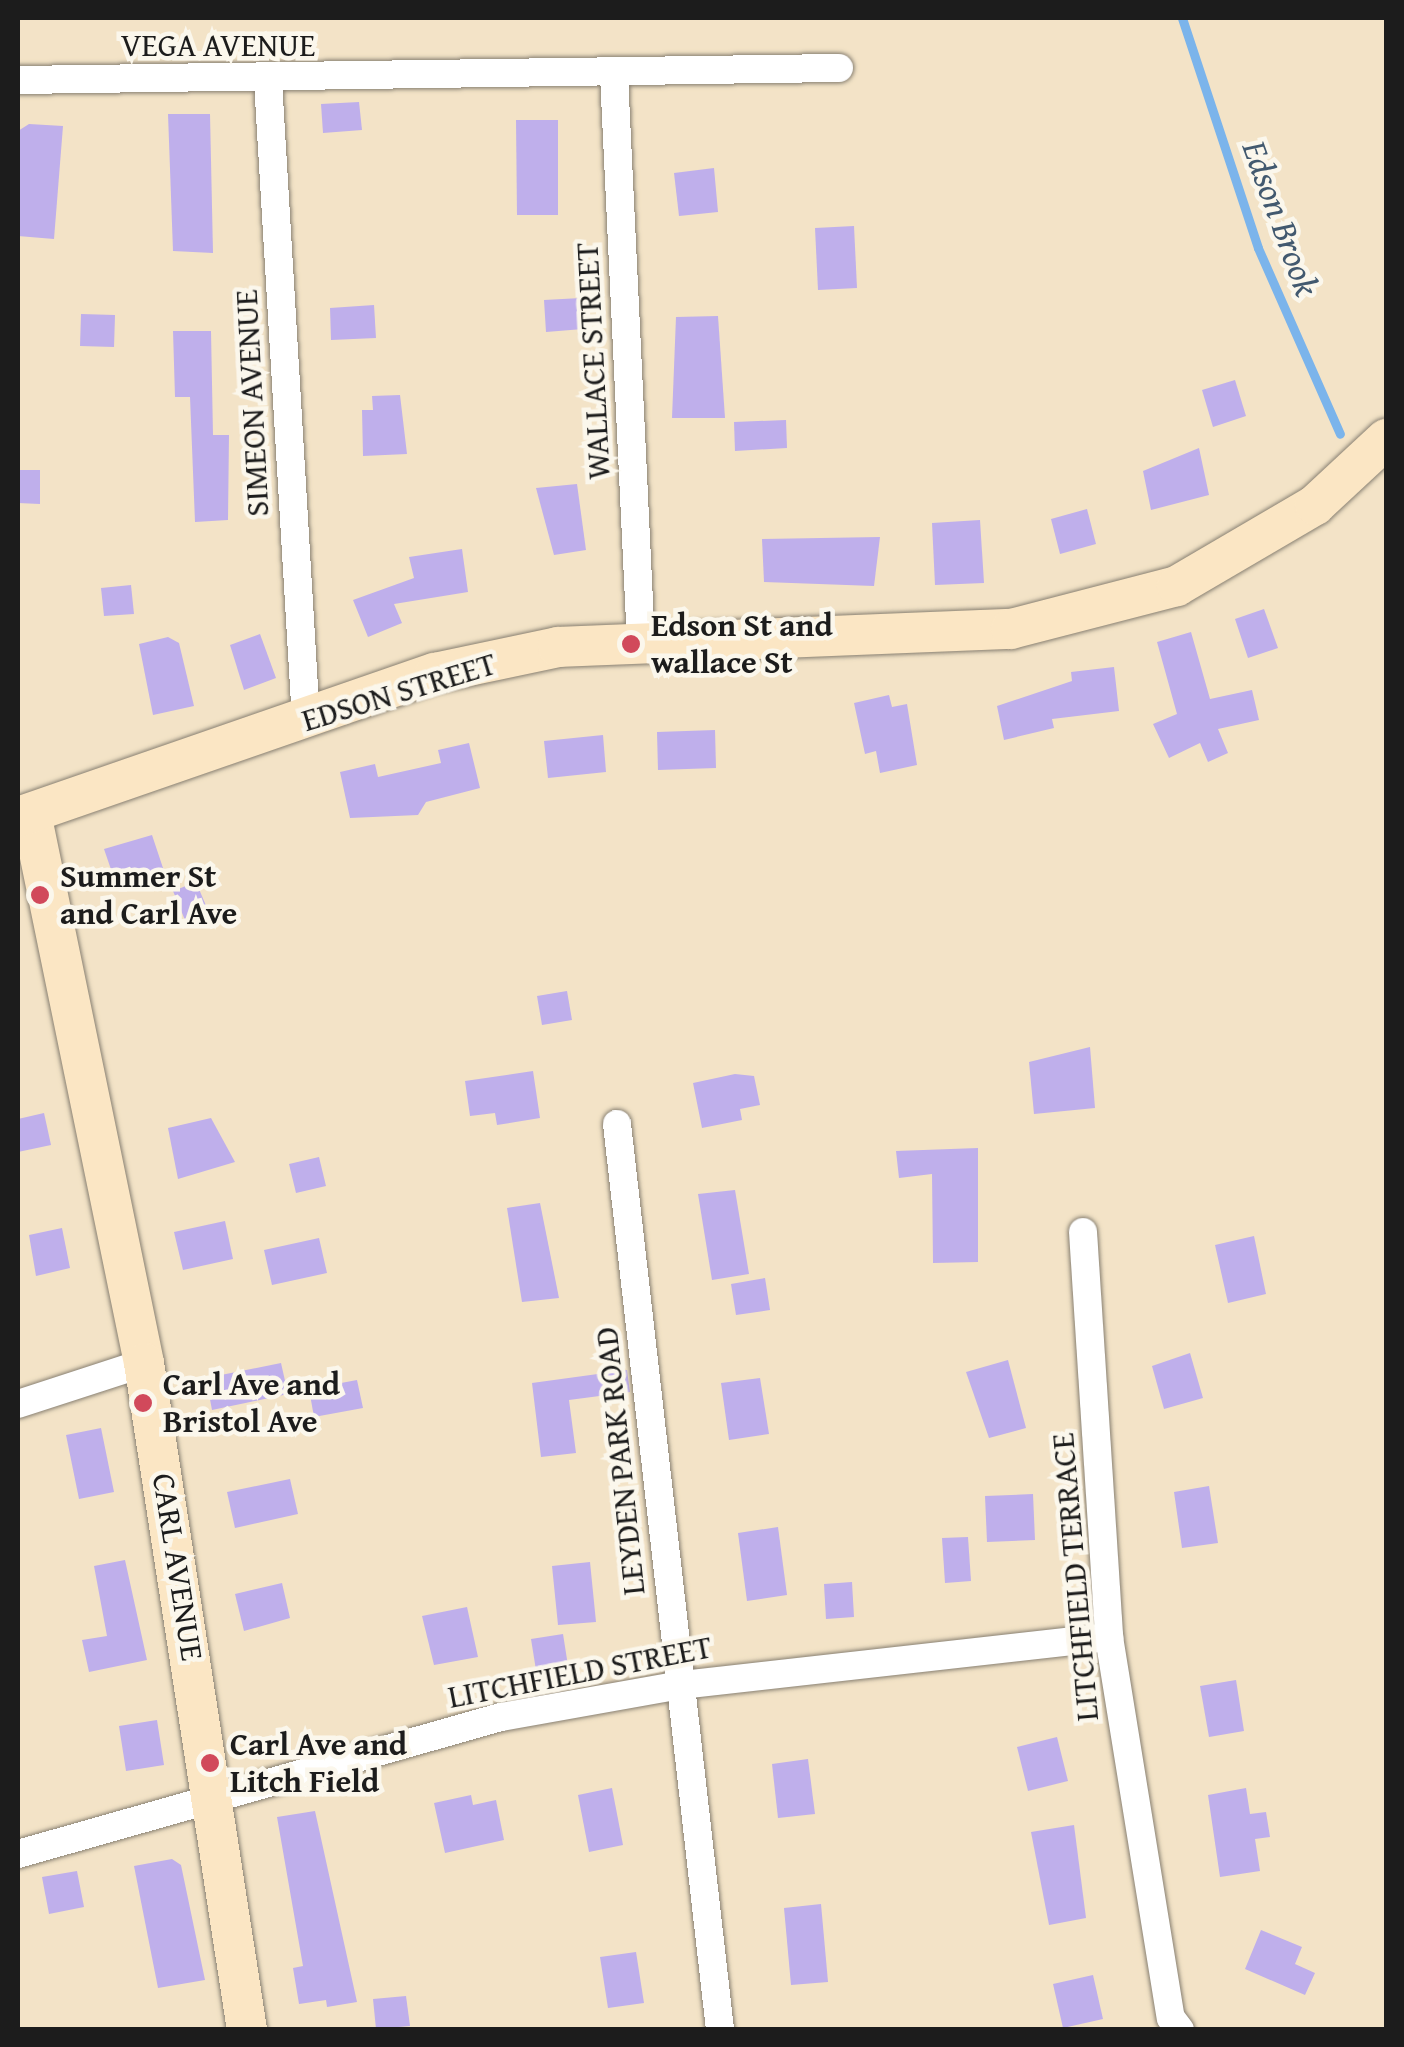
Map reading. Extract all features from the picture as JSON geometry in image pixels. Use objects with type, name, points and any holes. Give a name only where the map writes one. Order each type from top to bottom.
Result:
[{"type":"street","name":"VEGA AVENUE","points":[[18,80],[268,81],[839,68]]},
{"type":"street","name":"WALLACE STREET","points":[[614,75],[641,644]]},
{"type":"street","name":"SIMEON AVENUE","points":[[268,81],[306,720]]},
{"type":"street","name":"EDSON STREET","points":[[24,815],[435,673],[558,646],[1011,629],[1177,586],[1315,505],[1386,439]]},
{"type":"street","name":"CARL AVENUE","points":[[24,815],[144,1363],[216,1796],[247,2030]]},
{"type":"street","name":"LEYDEN PARK ROAD","points":[[617,1124],[720,2030]]},
{"type":"street","name":"LITCHFIELD TERRACE","points":[[1083,1232],[1109,1637],[1171,2018],[1180,2030]]},
{"type":"street","points":[[18,1404],[144,1363]]},
{"type":"street","name":"LITCHFIELD STREET","points":[[18,1854],[501,1717],[681,1685],[1109,1637]]},
{"type":"building","points":[[359,102],[362,130],[323,133],[321,104]]},
{"type":"building","points":[[168,114],[210,114],[213,253],[173,251]]},
{"type":"building","points":[[516,120],[558,120],[558,215],[517,215]]},
{"type":"building","points":[[29,124],[63,126],[54,239],[18,236],[18,131]]},
{"type":"building","points":[[714,168],[718,212],[679,216],[674,173]]},
{"type":"building","points":[[854,226],[857,288],[818,290],[815,228]]},
{"type":"building","points":[[581,298],[583,329],[546,332],[544,300]]},
{"type":"building","points":[[374,305],[376,338],[331,340],[330,308]]},
{"type":"building","points":[[81,314],[115,315],[114,347],[80,346]]},
{"type":"building","points":[[718,316],[725,418],[672,418],[676,317]]},
{"type":"building","points":[[173,331],[211,331],[213,435],[229,435],[228,520],[195,522],[190,397],[175,397]]},
{"type":"building","points":[[1235,380],[1246,416],[1213,427],[1202,390]]},
{"type":"building","points":[[400,395],[407,454],[363,456],[362,410],[373,410],[372,396]]},
{"type":"building","points":[[786,420],[787,448],[735,451],[734,422]]},
{"type":"building","points":[[1199,448],[1209,495],[1151,510],[1143,471]]},
{"type":"building","points":[[18,470],[40,470],[40,504],[18,503]]},
{"type":"building","points":[[577,484],[586,550],[554,555],[536,488]]},
{"type":"building","points":[[1087,509],[1096,544],[1060,554],[1051,519]]},
{"type":"building","points":[[980,520],[984,583],[935,585],[932,523]]},
{"type":"building","points":[[880,537],[874,586],[764,582],[762,539]]},
{"type":"building","points":[[462,549],[468,592],[394,604],[402,623],[368,637],[353,600],[414,578],[409,557]]},
{"type":"building","points":[[131,585],[134,614],[104,616],[101,588]]},
{"type":"building","points":[[1264,609],[1278,648],[1248,658],[1235,619]]},
{"type":"building","points":[[1191,632],[1210,699],[1252,690],[1259,720],[1218,729],[1228,753],[1208,762],[1200,743],[1169,758],[1153,724],[1177,714],[1157,642]]},
{"type":"building","points":[[260,634],[276,678],[244,690],[230,645]]},
{"type":"building","points":[[168,637],[179,643],[194,706],[153,715],[139,644]]},
{"type":"building","points":[[1114,667],[1119,711],[1052,719],[1054,728],[1004,740],[997,706],[1072,681],[1071,672]]},
{"type":"building","points":[[889,695],[892,707],[907,704],[917,765],[880,773],[876,751],[865,754],[854,703]]},
{"type":"building","points":[[715,730],[716,768],[658,770],[657,732]]},
{"type":"building","points":[[603,735],[606,772],[548,778],[544,741]]},
{"type":"building","points":[[469,743],[480,788],[426,802],[418,815],[350,818],[340,772],[375,764],[378,777],[441,763],[438,750]]},
{"type":"building","points":[[152,835],[164,871],[117,887],[104,849]]},
{"type":"building","points":[[196,882],[210,915],[187,925],[173,891]]},
{"type":"building","points":[[567,991],[572,1020],[542,1025],[537,996]]},
{"type":"building","points":[[1090,1047],[1095,1108],[1034,1114],[1029,1062]]},
{"type":"building","points":[[533,1071],[540,1118],[497,1125],[495,1113],[470,1116],[465,1081]]},
{"type":"building","points":[[735,1074],[754,1076],[760,1105],[740,1109],[742,1120],[702,1128],[693,1083]]},
{"type":"building","points":[[44,1113],[51,1145],[18,1152],[18,1119]]},
{"type":"building","points":[[211,1118],[235,1162],[178,1179],[168,1128]]},
{"type":"building","points":[[978,1148],[978,1262],[933,1263],[932,1174],[899,1178],[896,1151]]},
{"type":"building","points":[[319,1157],[326,1186],[296,1193],[289,1164]]},
{"type":"building","points":[[735,1190],[749,1274],[712,1280],[698,1194]]},
{"type":"building","points":[[540,1203],[559,1298],[522,1302],[507,1208]]},
{"type":"building","points":[[225,1221],[233,1259],[183,1270],[174,1232]]},
{"type":"building","points":[[62,1228],[70,1268],[36,1276],[29,1235]]},
{"type":"building","points":[[1254,1236],[1266,1294],[1228,1303],[1215,1245]]},
{"type":"building","points":[[319,1238],[327,1273],[272,1285],[264,1250]]},
{"type":"building","points":[[765,1278],[770,1310],[736,1315],[731,1284]]},
{"type":"building","points":[[1190,1353],[1203,1398],[1164,1409],[1152,1366]]},
{"type":"building","points":[[1008,1360],[1026,1428],[989,1438],[966,1372]]},
{"type":"building","points":[[281,1363],[288,1394],[212,1410],[206,1378]]},
{"type":"building","points":[[627,1370],[630,1392],[569,1400],[576,1453],[541,1457],[532,1383]]},
{"type":"building","points":[[760,1378],[769,1434],[729,1440],[721,1383]]},
{"type":"building","points":[[357,1380],[363,1408],[314,1417],[309,1389]]},
{"type":"building","points":[[101,1428],[114,1492],[79,1499],[66,1435]]},
{"type":"building","points":[[290,1479],[298,1514],[235,1528],[227,1492]]},
{"type":"building","points":[[1209,1486],[1218,1543],[1182,1548],[1174,1492]]},
{"type":"building","points":[[1033,1494],[1035,1540],[987,1542],[985,1496]]},
{"type":"building","points":[[778,1527],[787,1595],[747,1601],[738,1533]]},
{"type":"building","points":[[968,1537],[971,1581],[945,1583],[942,1538]]},
{"type":"building","points":[[125,1560],[147,1660],[89,1672],[82,1640],[107,1636],[94,1566]]},
{"type":"building","points":[[590,1562],[596,1622],[558,1625],[552,1566]]},
{"type":"building","points":[[852,1582],[854,1617],[826,1619],[824,1584]]},
{"type":"building","points":[[282,1583],[290,1618],[244,1631],[235,1594]]},
{"type":"building","points":[[467,1607],[478,1657],[434,1665],[422,1616]]},
{"type":"building","points":[[563,1634],[568,1666],[536,1670],[531,1639]]},
{"type":"building","points":[[1236,1680],[1244,1731],[1209,1737],[1200,1686]]},
{"type":"building","points":[[157,1720],[164,1765],[126,1771],[119,1726]]},
{"type":"building","points":[[1057,1737],[1068,1781],[1028,1791],[1017,1747]]},
{"type":"building","points":[[808,1759],[815,1814],[778,1818],[772,1764]]},
{"type":"building","points":[[612,1788],[623,1845],[589,1852],[578,1795]]},
{"type":"building","points":[[1246,1788],[1250,1814],[1266,1812],[1270,1837],[1255,1839],[1260,1871],[1220,1877],[1208,1795]]},
{"type":"building","points":[[471,1795],[473,1805],[496,1800],[504,1840],[445,1853],[434,1803]]},
{"type":"building","points":[[315,1811],[357,2002],[327,2007],[326,2000],[299,2004],[293,1968],[303,1966],[277,1817]]},
{"type":"building","points":[[1074,1825],[1086,1918],[1049,1925],[1031,1832]]},
{"type":"building","points":[[172,1859],[181,1865],[205,1980],[158,1988],[134,1866]]},
{"type":"building","points":[[77,1871],[84,1907],[49,1914],[42,1877]]},
{"type":"building","points":[[821,1904],[828,1982],[791,1985],[784,1908]]},
{"type":"building","points":[[1261,1930],[1302,1947],[1295,1964],[1315,1973],[1305,1995],[1245,1969]]},
{"type":"building","points":[[636,1952],[644,2003],[608,2008],[600,1957]]},
{"type":"building","points":[[1093,1975],[1103,2019],[1063,2028],[1053,1984]]},
{"type":"building","points":[[406,1996],[410,2026],[376,2029],[373,1999]]},
{"type":"waterway","name":"Edson Brook","points":[[1182,18],[1258,248],[1340,434]]},
{"type":"place","name":"Edson St and wallace St","points":[[631,644]]},
{"type":"place","name":"Summer St and Carl Ave","points":[[40,895]]},
{"type":"place","name":"Carl Ave and Bristol Ave","points":[[143,1403]]},
{"type":"place","name":"Carl Ave and Litch Field","points":[[210,1763]]}]
